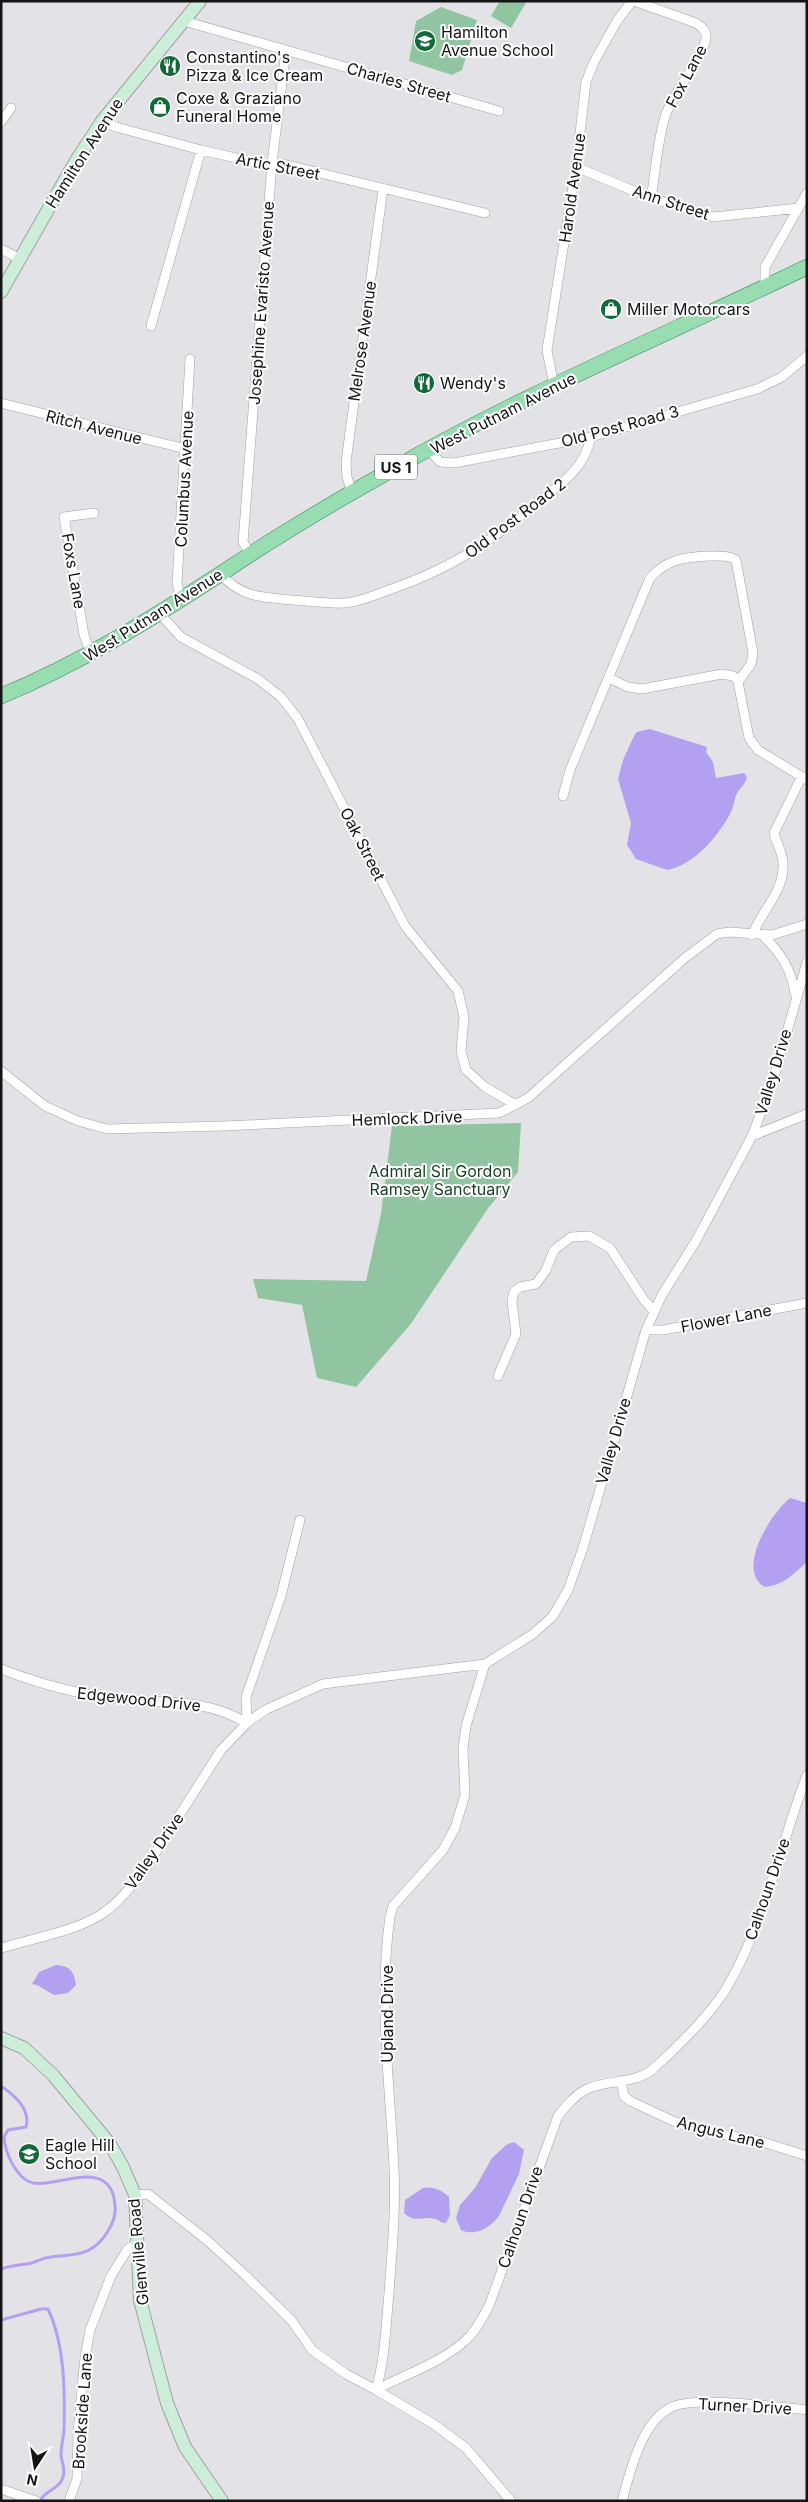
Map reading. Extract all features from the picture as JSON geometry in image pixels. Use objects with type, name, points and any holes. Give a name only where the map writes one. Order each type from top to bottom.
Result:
[{"type":"main road","name":"Hamilton Avenue","points":[[1,292],[77,159],[102,121],[200,1]]},
{"type":"main road","name":"West Putnam Avenue","points":[[1,696],[50,676],[91,654],[352,493],[428,450],[554,386],[807,267]]},
{"type":"main road","name":"Glenville Road","points":[[1,2038],[24,2048],[38,2060],[82,2108],[110,2144],[123,2167],[135,2195],[140,2300],[167,2402],[185,2447],[222,2501]]},
{"type":"street","name":"Harold Avenue","points":[[554,386],[547,350],[576,167],[586,82],[617,21],[633,1]]},
{"type":"street","name":"Fox Lane","points":[[633,1],[696,23],[704,29],[707,36],[705,44],[684,79],[666,115],[651,198]]},
{"type":"street","name":"Charles Street","points":[[184,21],[499,111]]},
{"type":"street","name":"Josephine Evaristo Avenue","points":[[251,555],[243,542],[272,163],[286,50]]},
{"type":"street","points":[[1,122],[12,108]]},
{"type":"street","name":"Artic Street","points":[[102,121],[116,127],[201,150],[262,164],[272,163],[485,213]]},
{"type":"street","points":[[151,326],[201,150]]},
{"type":"street","name":"Ann Street","points":[[576,167],[651,198],[713,217],[799,208]]},
{"type":"street","name":"Melrose Avenue","points":[[352,493],[346,478],[346,462],[383,190]]},
{"type":"street","points":[[765,287],[766,267],[807,193]]},
{"type":"street","points":[[1,249],[20,259]]},
{"type":"street","name":"Old Post Road 3","points":[[428,450],[440,462],[454,463],[591,437],[757,389],[782,377],[807,356]]},
{"type":"street","name":"Columbus Avenue","points":[[181,599],[177,583],[190,359]]},
{"type":"street","name":"Ritch Avenue","points":[[1,403],[186,450]]},
{"type":"street","name":"Old Post Road 2","points":[[220,574],[233,587],[243,593],[258,597],[298,600],[345,603],[401,586],[451,565],[488,542],[571,476],[584,459],[591,437]]},
{"type":"street","name":"Foxs Lane","points":[[91,654],[84,636],[64,516],[94,513]]},
{"type":"street","points":[[563,796],[570,770],[650,578],[658,569],[680,558],[726,556],[736,560],[739,567],[753,654],[751,664],[738,680]]},
{"type":"street","name":"Oak Street","points":[[160,612],[181,637],[258,679],[280,697],[298,719],[311,740],[405,926],[458,991],[464,1017],[461,1051],[466,1070],[485,1087],[516,1105]]},
{"type":"street","points":[[609,678],[628,687],[642,689],[722,674],[733,676],[738,680],[749,738],[758,750],[804,779],[774,832],[783,862],[780,885],[758,920],[752,935]]},
{"type":"street","name":"Hemlock Drive","points":[[1,1071],[45,1106],[78,1121],[107,1129],[499,1113],[528,1098],[686,957],[717,934],[730,932],[772,936],[807,924]]},
{"type":"street","points":[[763,936],[775,947],[787,964],[793,977],[796,996]]},
{"type":"street","name":"Valley Drive","points":[[1,1948],[66,1929],[105,1912],[131,1887],[161,1846],[221,1750],[247,1723],[265,1710],[323,1684],[485,1664],[533,1634],[553,1616],[568,1590],[583,1548],[646,1330],[662,1295],[697,1239],[752,1136],[772,1084],[807,962]]},
{"type":"street","points":[[752,1136],[807,1114]]},
{"type":"street","points":[[498,1376],[516,1334],[512,1301],[514,1292],[520,1287],[536,1284],[546,1270],[554,1250],[571,1237],[589,1236],[610,1248],[644,1300],[654,1311]]},
{"type":"street","name":"Flower Lane","points":[[646,1330],[662,1330],[807,1304]]},
{"type":"street","points":[[247,1723],[246,1697],[281,1596],[300,1520]]},
{"type":"street","name":"Upland Drive","points":[[376,2390],[381,2372],[386,2324],[394,2208],[394,2168],[386,2068],[386,1991],[390,1917],[393,1906],[443,1850],[455,1828],[466,1795],[464,1749],[466,1726],[485,1664]]},
{"type":"street","name":"Edgewood Drive","points":[[1,1670],[41,1684],[77,1692],[120,1699],[199,1704],[229,1713],[247,1723]]},
{"type":"street","name":"Calhoun Drive","points":[[376,2390],[429,2364],[460,2346],[470,2336],[489,2306],[558,2116],[566,2106],[587,2089],[640,2077],[652,2070],[710,2010],[727,1986],[753,1932],[807,1775]]},
{"type":"street","name":"Angus Lane","points":[[621,2082],[624,2096],[630,2101],[673,2121],[695,2129],[763,2142],[807,2156]]},
{"type":"street","points":[[135,2195],[148,2194],[208,2241],[292,2321],[312,2350],[338,2369],[432,2423],[466,2448],[511,2501]]},
{"type":"street","name":"Brookside Lane","points":[[69,2501],[77,2479],[78,2432],[84,2357],[90,2330],[111,2276],[127,2250],[137,2243]]},
{"type":"street","name":"Turner Drive","points":[[622,2501],[628,2476],[644,2438],[660,2416],[670,2408],[697,2401],[807,2410]]},
{"type":"street","points":[[4,2490],[36,2501]]},
{"type":"green space","points":[[500,1],[527,1],[511,28],[491,16]]},
{"type":"green space","points":[[441,7],[477,20],[462,70],[452,75],[409,61],[416,21]]},
{"type":"green space","name":"Admiral Sir Gordon Ramsey Sanctuary","points":[[521,1123],[518,1172],[489,1207],[410,1325],[356,1387],[317,1378],[302,1305],[258,1298],[253,1279],[366,1281],[381,1214],[392,1126]]},
{"type":"shaded area","points":[[650,729],[707,747],[706,752],[713,762],[716,778],[744,773],[747,777],[737,793],[731,812],[713,839],[696,856],[677,867],[667,870],[636,859],[627,845],[631,823],[618,779],[623,760],[634,736],[637,732]]},
{"type":"shaded area","points":[[790,1498],[807,1503],[807,1562],[793,1575],[778,1584],[765,1587],[757,1579],[754,1568],[755,1555],[766,1528],[782,1505]]},
{"type":"shaded area","points":[[56,1965],[68,1968],[74,1976],[76,1985],[68,1993],[54,1995],[32,1984],[39,1972]]},
{"type":"shaded area","points":[[514,2142],[524,2150],[519,2174],[499,2216],[492,2224],[477,2232],[461,2230],[456,2218],[460,2205],[475,2188],[492,2158],[506,2145]]},
{"type":"shaded area","points":[[423,2188],[437,2190],[449,2197],[450,2215],[446,2223],[431,2218],[415,2219],[404,2213],[405,2200]]},
{"type":"waterway","points":[[1,2086],[16,2098],[26,2114],[26,2127],[8,2130],[4,2137],[12,2164],[21,2176],[33,2183],[82,2177],[94,2178],[104,2182],[112,2191],[115,2206],[114,2219],[108,2231],[102,2240],[88,2251],[73,2255],[45,2258],[30,2264],[1,2269]]},
{"type":"waterway","points":[[1,2320],[41,2309],[48,2309],[58,2338],[64,2385],[64,2431],[61,2454],[64,2474],[59,2484],[45,2494],[40,2501]]},
{"type":"place","name":"Hamilton Avenue School","points":[[425,41]]},
{"type":"place","name":"Constantino's Pizza & Ice Cream","points":[[170,66]]},
{"type":"place","name":"Coxe & Graziano Funeral Home","points":[[160,107]]},
{"type":"place","name":"Miller Motorcars","points":[[611,309]]},
{"type":"place","name":"Wendy's","points":[[424,383]]},
{"type":"place","name":"Eagle Hill School","points":[[29,2154]]}]
